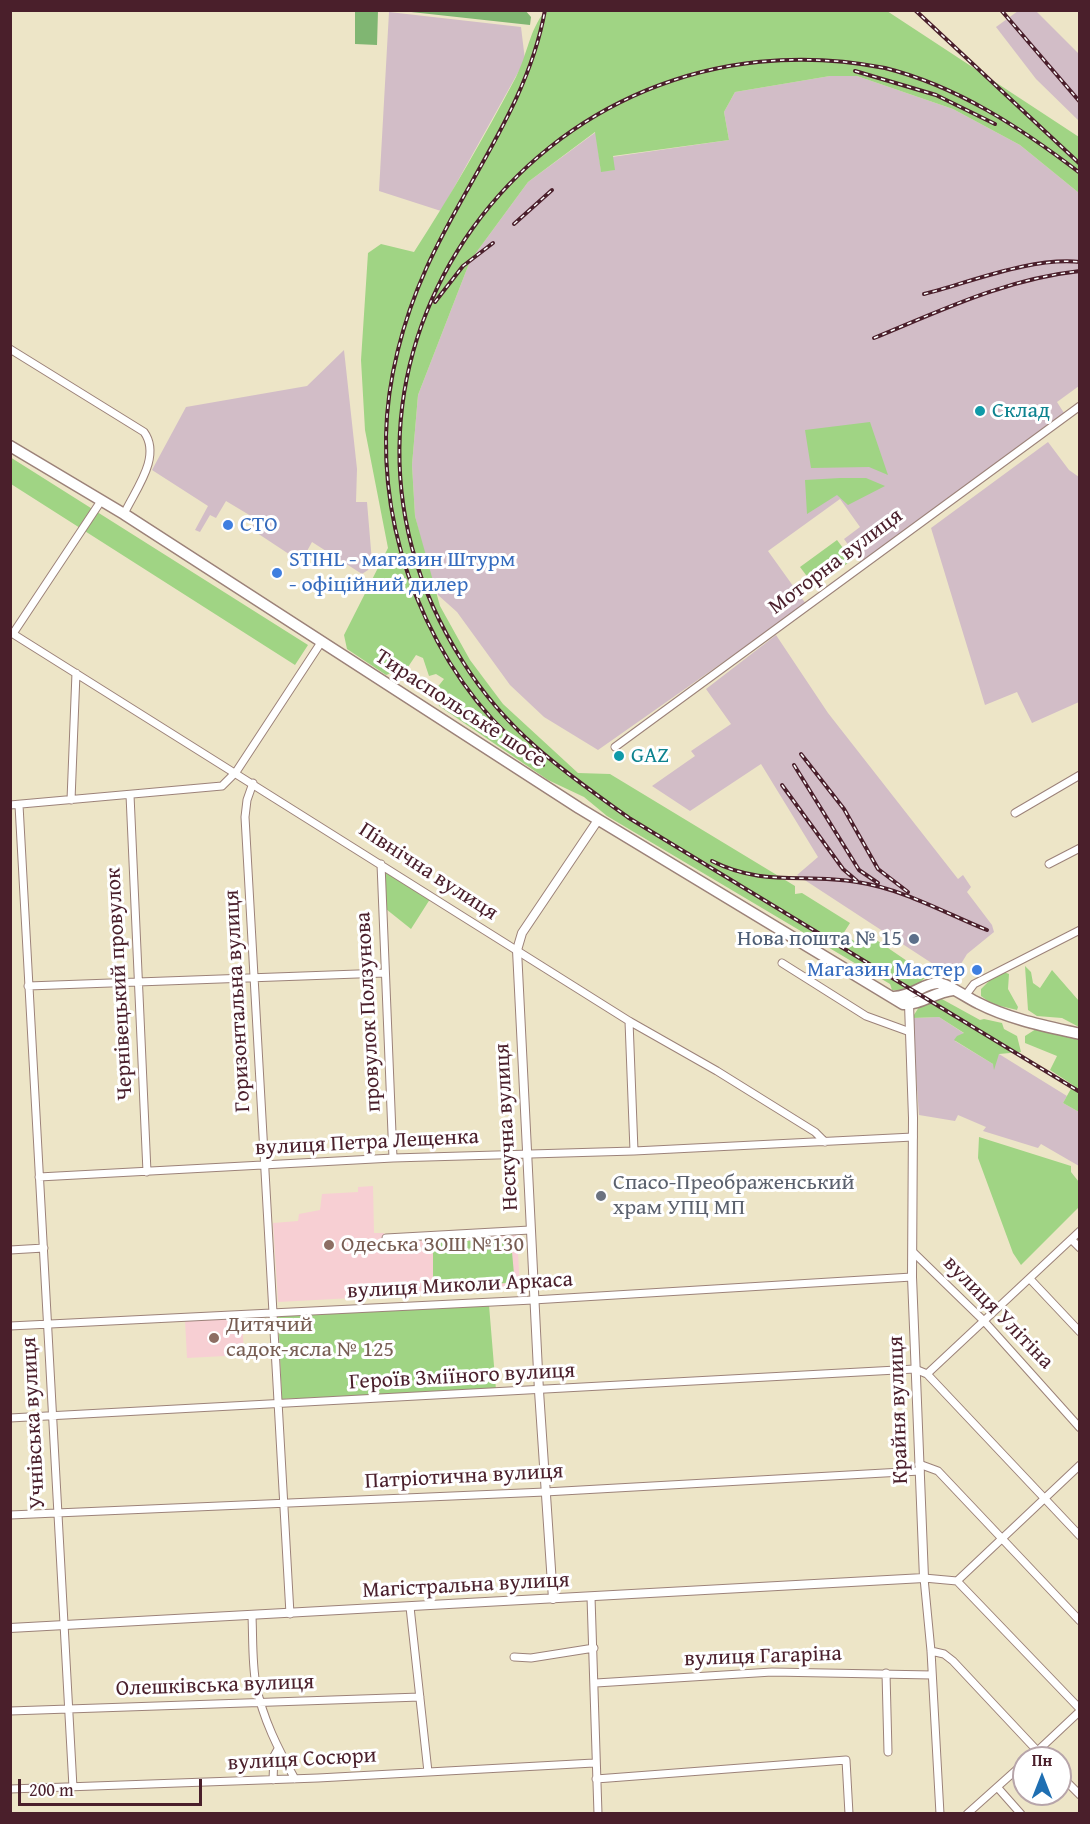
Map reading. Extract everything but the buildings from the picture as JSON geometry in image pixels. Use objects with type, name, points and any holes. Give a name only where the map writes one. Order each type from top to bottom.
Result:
[{"type":"main road","name":"Тираспольське шосе","points":[[10,446],[124,514],[320,644],[598,820],[894,997],[909,1000],[953,990],[965,996]]},
{"type":"main road","points":[[965,996],[1028,1022],[1080,1034]]},
{"type":"street","points":[[10,350],[144,432],[152,442],[151,457],[124,514]]},
{"type":"street","name":"Моторна вулиця","points":[[615,747],[1080,406]]},
{"type":"street","points":[[12,632],[101,501]]},
{"type":"street","name":"Північна вулиця","points":[[12,632],[629,1021],[717,1071],[815,1132],[825,1142]]},
{"type":"street","points":[[15,805],[222,786],[236,772],[320,644]]},
{"type":"street","points":[[71,800],[76,673]]},
{"type":"street","points":[[1016,813],[1080,775]]},
{"type":"street","name":"Горизонтальна вулиця","points":[[253,783],[247,800],[245,817],[290,1614]]},
{"type":"street","name":"Чернівецький провулок","points":[[130,795],[147,1172]]},
{"type":"street","name":"Учнівська вулиця","points":[[15,805],[44,1248],[51,1416],[73,1787]]},
{"type":"street","name":"Нескучна вулиця","points":[[553,1599],[538,1391],[517,950],[522,933],[598,820]]},
{"type":"street","points":[[1049,864],[1080,848]]},
{"type":"street","name":"провулок Ползунова","points":[[381,864],[393,1158]]},
{"type":"street","points":[[965,996],[974,984],[1080,930]]},
{"type":"street","points":[[782,963],[866,1016],[910,1032]]},
{"type":"street","points":[[28,986],[385,973]]},
{"type":"street","name":"Крайня вулиця","points":[[909,1000],[915,1369],[924,1578],[932,1651],[940,1814]]},
{"type":"street","points":[[629,1021],[634,1151]]},
{"type":"street","name":"вулиця Петра Лещенка","points":[[39,1177],[265,1167],[393,1158],[634,1151],[913,1137]]},
{"type":"street","points":[[386,1238],[530,1230]]},
{"type":"street","points":[[927,1374],[1080,1231]]},
{"type":"street","points":[[1072,1240],[1080,1248]]},
{"type":"street","points":[[10,1250],[44,1248]]},
{"type":"street","name":"вулиця Улітіна","points":[[913,1252],[984,1321],[1080,1428]]},
{"type":"street","name":"вулиця Миколи Аркаса","points":[[10,1326],[534,1300],[912,1277]]},
{"type":"street","points":[[1030,1280],[1080,1332]]},
{"type":"street","points":[[915,1369],[927,1374],[1080,1536]]},
{"type":"street","name":"Героїв Зміїного вулиця","points":[[10,1418],[915,1369]]},
{"type":"street","points":[[957,1581],[1080,1465]]},
{"type":"street","points":[[919,1468],[938,1471],[1080,1621]]},
{"type":"street","name":"Патріотична вулиця","points":[[10,1515],[545,1492],[919,1468]]},
{"type":"street","points":[[924,1578],[957,1581],[1080,1710],[1042,1746]]},
{"type":"street","name":"Магістральна вулиця","points":[[10,1628],[924,1578]]},
{"type":"street","points":[[591,1597],[596,1683],[594,1763],[598,1814]]},
{"type":"street","points":[[410,1607],[428,1772]]},
{"type":"street","points":[[252,1616],[256,1683],[260,1702],[278,1749],[295,1779]]},
{"type":"street","points":[[514,1657],[531,1658],[594,1648]]},
{"type":"street","points":[[932,1651],[945,1654],[953,1661],[1032,1746]]},
{"type":"street","name":"вулиця Гагаріна","points":[[596,1683],[772,1671],[932,1675]]},
{"type":"street","points":[[886,1673],[888,1752]]},
{"type":"street","name":"Олешківська вулиця","points":[[10,1711],[420,1698]]},
{"type":"street","points":[[273,1780],[274,1756],[278,1749]]},
{"type":"street","points":[[596,1779],[846,1760],[849,1814]]},
{"type":"street","name":"вулиця Сосюри","points":[[10,1790],[295,1779],[594,1763]]},
{"type":"street","points":[[967,1814],[1012,1775]]},
{"type":"street","points":[[998,1788],[1021,1814]]},
{"type":"shaded area","points":[[1018,11],[1036,11],[1079,54],[1079,121],[1036,79],[996,27]]},
{"type":"shaded area","points":[[389,12],[521,27],[525,60],[441,211],[379,191]]},
{"type":"shaded area","points":[[830,76],[857,76],[953,109],[1020,145],[1079,193],[1079,386],[1057,402],[1064,413],[862,564],[844,539],[860,527],[840,499],[768,551],[806,604],[598,750],[544,717],[510,685],[457,612],[438,595],[429,572],[415,516],[412,465],[418,395],[470,261],[528,182],[596,132],[601,171],[614,170],[612,157],[729,140],[724,112],[735,92]]},
{"type":"shaded area","points":[[344,350],[357,469],[356,502],[367,502],[372,562],[368,570],[362,574],[312,542],[301,562],[251,529],[256,519],[226,501],[216,518],[210,515],[200,532],[195,530],[208,506],[152,470],[186,407],[307,386]]},
{"type":"shaded area","points":[[1048,442],[1069,470],[1079,477],[1079,702],[1032,723],[1017,692],[985,705],[931,528]]},
{"type":"shaded area","points":[[776,635],[828,713],[958,879],[963,875],[971,887],[967,892],[992,925],[994,932],[967,954],[953,977],[797,875],[818,857],[761,764],[690,811],[652,786],[695,756],[691,751],[731,724],[706,689]]},
{"type":"shaded area","points":[[939,1017],[965,1034],[955,1041],[993,1064],[999,1054],[1067,1096],[1063,1103],[1079,1112],[1079,1166],[1041,1144],[1038,1148],[983,1131],[986,1127],[958,1115],[955,1121],[919,1115],[912,1018]]},
{"type":"shaded area","name":"Одеська ЗОШ №130","points":[[373,1186],[374,1233],[384,1233],[385,1250],[415,1249],[415,1241],[517,1235],[520,1289],[278,1302],[273,1223],[298,1221],[299,1214],[320,1210],[322,1194],[358,1192],[358,1187]]},
{"type":"shaded area","name":"Дитячий садок-ясла № 125","points":[[242,1317],[244,1355],[187,1358],[185,1320]]},
{"type":"green space","points":[[525,10],[531,17],[530,25],[402,11]]},
{"type":"green space","points":[[355,11],[378,11],[377,45],[355,44]]},
{"type":"green space","points":[[545,11],[887,11],[1079,137],[1079,193],[1020,145],[953,109],[857,76],[830,76],[735,92],[724,112],[729,140],[613,156],[615,170],[601,172],[595,132],[528,182],[470,261],[418,395],[412,465],[415,516],[440,606],[470,660],[503,704],[578,773],[610,774],[795,886],[795,894],[802,893],[850,923],[843,934],[864,947],[872,937],[910,963],[913,971],[925,978],[910,991],[892,990],[890,984],[607,816],[584,797],[548,780],[439,706],[436,689],[444,679],[436,674],[429,676],[423,658],[416,655],[408,667],[386,675],[347,649],[344,635],[388,548],[365,430],[361,360],[368,253],[381,244],[414,252],[454,187],[516,77],[535,26]]},
{"type":"green space","points":[[870,422],[888,475],[869,467],[811,468],[805,430]]},
{"type":"green space","points":[[10,457],[308,645],[295,665],[11,484]]},
{"type":"green space","points":[[866,478],[885,486],[848,505],[837,495],[807,514],[805,480]]},
{"type":"green space","points":[[837,540],[852,560],[815,587],[800,567]]},
{"type":"green space","points":[[384,866],[432,896],[411,929],[386,909]]},
{"type":"green space","points":[[1025,966],[1031,972],[1033,983],[1040,988],[1052,970],[1079,1001],[1079,1027],[1062,1018],[1037,1016],[1028,1010]]},
{"type":"green space","points":[[1004,972],[1009,974],[1008,989],[1018,1007],[1017,1010],[992,1004],[981,996],[981,989],[993,977]]},
{"type":"green space","points":[[940,998],[980,1020],[1002,1023],[1004,1029],[1017,1036],[1021,1052],[999,1054],[994,1070],[993,1064],[954,1040],[964,1033],[939,1017],[912,1018],[919,1007]]},
{"type":"green space","points":[[1036,1029],[1079,1040],[1079,1112],[1063,1103],[1073,1085],[1050,1070],[1057,1056],[1025,1043],[1025,1036]]},
{"type":"green space","points":[[979,1137],[1071,1166],[1071,1172],[1079,1182],[1079,1207],[1021,1265],[1013,1253],[978,1158]]},
{"type":"green space","points":[[508,1238],[511,1241],[514,1274],[512,1280],[507,1283],[436,1287],[433,1284],[433,1243]]},
{"type":"green space","points":[[489,1305],[496,1390],[282,1399],[278,1316]]},
{"type":"railway","points":[[543,765],[507,735],[476,700],[449,661],[426,619],[408,575],[396,529],[388,483],[386,436],[389,393],[410,309],[426,269],[494,143],[525,79],[537,45],[545,10]]},
{"type":"railway","points":[[915,10],[1080,164]]},
{"type":"railway","points":[[1001,10],[1080,102]]},
{"type":"railway","points":[[1080,173],[1035,140],[963,97],[912,76],[885,68],[760,62],[647,90],[550,147],[473,228],[422,325],[400,434],[412,548],[463,662],[480,687],[517,730],[581,784],[629,818],[1080,1092]]},
{"type":"railway","points":[[855,71],[936,95],[995,124]]},
{"type":"railway","points":[[514,224],[552,190]]},
{"type":"railway","points":[[435,302],[463,266],[493,243]]},
{"type":"railway","points":[[924,294],[1022,267],[1061,261],[1080,262]]},
{"type":"railway","points":[[874,338],[1000,288],[1080,271]]},
{"type":"railway","points":[[801,754],[844,809],[878,869],[908,892]]},
{"type":"railway","points":[[794,765],[859,870],[878,883]]},
{"type":"railway","points":[[782,785],[843,869],[857,881]]},
{"type":"railway","points":[[712,861],[731,869],[766,877],[838,880],[874,885],[924,902],[987,930]]},
{"type":"place","name":"Склад","points":[[980,411]]},
{"type":"place","name":"СТО","points":[[228,525]]},
{"type":"place","name":"STIHL - магазин Штурм - офіційний дилер","points":[[277,573]]},
{"type":"place","name":"GAZ","points":[[619,756]]},
{"type":"place","name":"Нова пошта № 15","points":[[914,939]]},
{"type":"place","name":"Магазин Мастер","points":[[977,970]]},
{"type":"place","name":"Спасо-Преображенський храм УПЦ МП","points":[[601,1196]]},
{"type":"place","name":"Одеська ЗОШ №130","points":[[329,1245]]},
{"type":"place","name":"Дитячий садок-ясла № 125","points":[[214,1338]]}]
